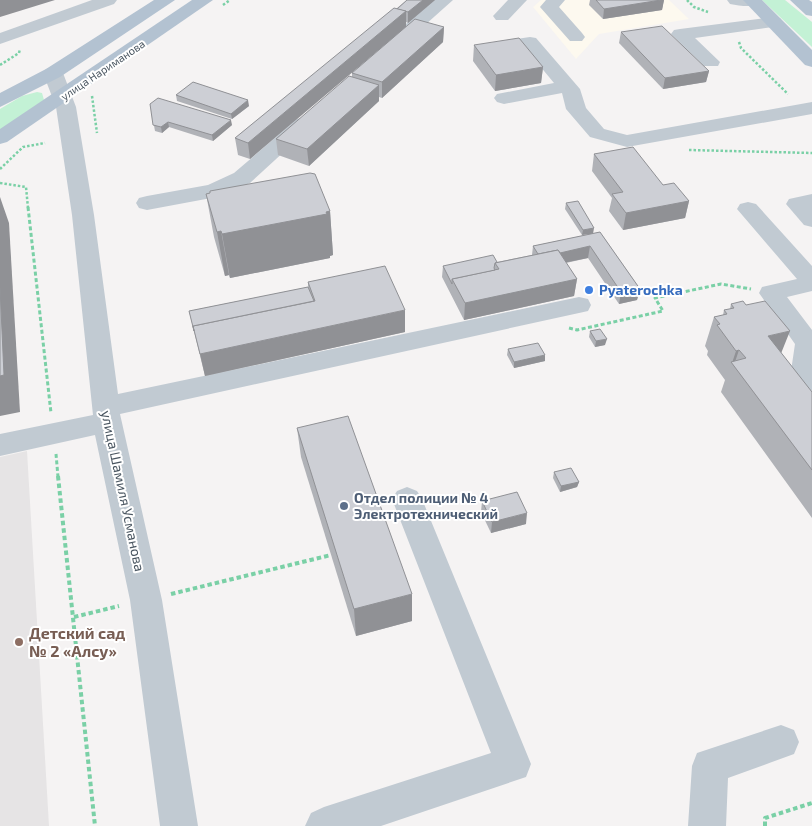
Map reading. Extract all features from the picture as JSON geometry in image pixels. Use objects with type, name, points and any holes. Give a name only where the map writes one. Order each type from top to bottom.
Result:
[{"type":"main road","name":"улица Нариманова","points":[[0,101],[53,73],[166,0]]},
{"type":"main road","name":"улица Нариманова","points":[[0,138],[64,97],[204,0]]},
{"type":"main road","points":[[747,0],[774,22],[812,61]]},
{"type":"main road","points":[[799,0],[812,11]]},
{"type":"street","points":[[0,39],[108,0]]},
{"type":"street","points":[[381,55],[444,0]]},
{"type":"street","points":[[502,16],[518,0]]},
{"type":"street","points":[[556,0],[548,7],[576,37]]},
{"type":"street","points":[[711,62],[680,34],[774,22]]},
{"type":"street","points":[[510,45],[530,42],[573,93],[576,109],[597,134],[627,141],[808,108]]},
{"type":"street","name":"улица Шамиля Усманова","points":[[53,73],[64,97],[83,215],[106,414],[146,600],[179,826]]},
{"type":"street","points":[[504,98],[567,86]]},
{"type":"street","points":[[147,203],[214,191],[242,178],[315,113]]},
{"type":"street","points":[[812,201],[797,204],[812,220]]},
{"type":"street","points":[[748,209],[812,282],[771,293],[808,343],[804,371],[812,381]]},
{"type":"street","points":[[0,445],[54,434],[106,414],[579,305]]},
{"type":"street","points":[[324,826],[513,764],[407,499]]},
{"type":"street","points":[[707,826],[710,766],[782,742]]},
{"type":"path","points":[[738,40],[741,48],[808,108]]},
{"type":"path","points":[[0,169],[23,146],[45,143]]},
{"type":"path","points":[[689,150],[812,153]]},
{"type":"path","points":[[0,183],[26,188],[74,617],[94,826]]},
{"type":"path","points":[[614,322],[663,311],[655,298],[721,284],[771,293]]},
{"type":"path","points":[[74,617],[331,555]]},
{"type":"path","points":[[765,826],[765,818],[812,803]]},
{"type":"shaded area","points":[[541,0],[669,0],[689,19],[599,34],[576,59],[533,7]]},
{"type":"shaded area","name":"Детский сад № 2 «Алсу»","points":[[27,451],[49,826],[0,826],[0,457]]},
{"type":"green space","points":[[762,0],[785,0],[812,22],[812,47]]},
{"type":"green space","points":[[37,92],[42,93],[44,100],[0,130],[0,109],[22,96]]},
{"type":"building","points":[[407,0],[423,0],[408,12],[397,9]]},
{"type":"building","points":[[596,0],[661,0],[604,9]]},
{"type":"building","points":[[394,8],[406,11],[248,143],[235,138]]},
{"type":"building","points":[[415,19],[444,27],[382,82],[352,73]]},
{"type":"building","points":[[662,26],[709,71],[665,78],[621,32]]},
{"type":"building","points":[[519,38],[543,67],[496,75],[474,45]]},
{"type":"building","points":[[349,76],[379,85],[307,149],[276,139]]},
{"type":"building","points":[[193,82],[248,100],[231,114],[176,95]]},
{"type":"building","points":[[158,98],[231,120],[212,135],[168,122],[161,127],[153,125],[150,104]]},
{"type":"building","points":[[633,147],[663,185],[674,183],[689,201],[626,213],[612,194],[623,192],[594,154]]},
{"type":"building","points":[[310,173],[315,174],[330,211],[326,212],[327,214],[222,234],[221,231],[217,232],[206,194],[210,193],[210,191]]},
{"type":"building","points":[[578,201],[594,228],[583,230],[566,203]]},
{"type":"building","points":[[600,232],[640,289],[621,292],[590,246],[560,253],[558,250],[538,254],[533,246]]},
{"type":"building","points":[[558,250],[577,279],[465,303],[452,279],[499,269],[495,263]]},
{"type":"building","points":[[493,255],[497,262],[495,263],[495,270],[452,279],[452,284],[443,266]]},
{"type":"building","points":[[385,266],[405,310],[200,354],[193,326],[315,301],[308,282]]},
{"type":"building","points":[[0,287],[4,375],[0,376]]},
{"type":"building","points":[[308,287],[314,301],[193,326],[194,331],[189,311]]},
{"type":"building","points":[[743,301],[746,305],[765,301],[790,331],[768,336],[812,392],[812,470],[731,362],[746,358],[739,350],[736,351],[717,325],[720,324],[714,317],[727,314],[724,310],[734,308],[731,304]]},
{"type":"building","points":[[600,329],[607,339],[596,341],[590,331]]},
{"type":"building","points":[[538,343],[545,355],[514,362],[508,349]]},
{"type":"building","name":"Отдел полиции № 4 Электротехнический","points":[[348,416],[412,594],[354,609],[297,428]]},
{"type":"building","points":[[571,468],[579,482],[561,486],[554,472]]},
{"type":"building","points":[[517,492],[527,513],[492,522],[482,501]]},
{"type":"place","name":"Pyaterochka","points":[[589,290]]},
{"type":"place","name":"Отдел полиции № 4 Электротехнический","points":[[344,506]]},
{"type":"place","name":"Детский сад № 2 «Алсу»","points":[[19,642]]}]
